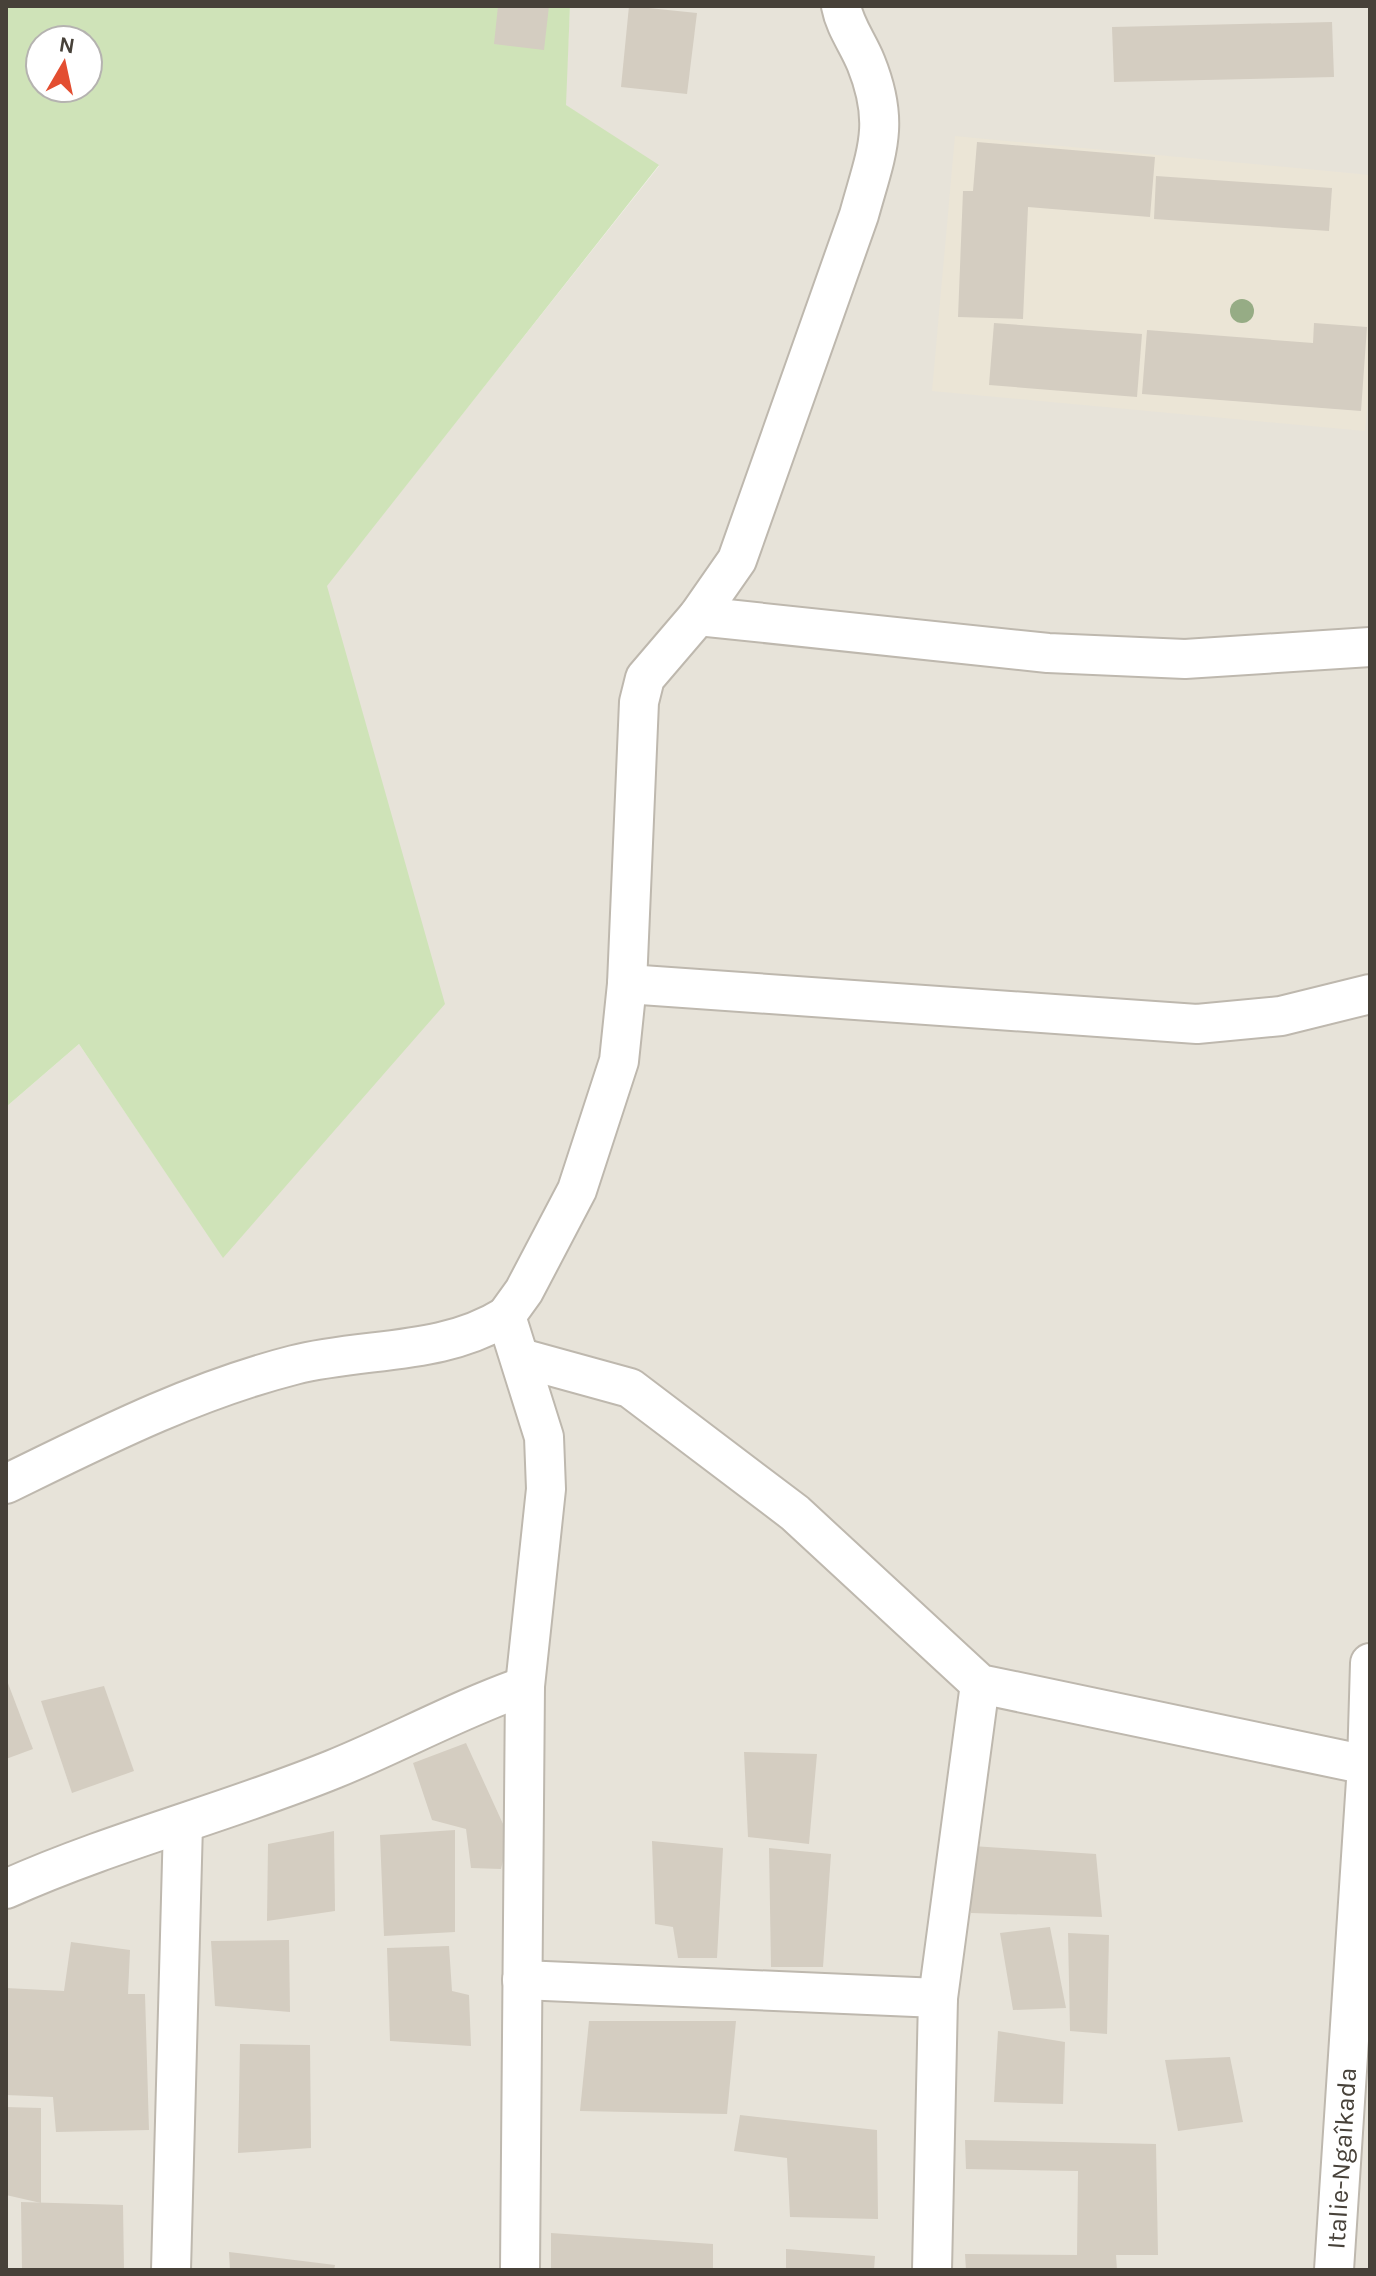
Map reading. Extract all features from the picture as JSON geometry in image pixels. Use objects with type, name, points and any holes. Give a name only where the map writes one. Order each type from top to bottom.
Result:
[{"type":"street","points":[[6,1484],[163,1407],[296,1365],[424,1346],[479,1333],[506,1316],[524,1291],[577,1190],[619,1061],[627,984],[639,702],[645,678],[698,616],[737,560],[859,215],[875,157],[882,117],[878,93],[862,53],[844,22],[841,6]]},
{"type":"street","points":[[698,616],[1048,653],[1185,659],[1370,647]]},
{"type":"street","points":[[627,984],[1197,1024],[1281,1016],[1370,994]]},
{"type":"street","points":[[506,1316],[544,1437],[546,1489],[525,1686],[520,2270]]},
{"type":"street","points":[[521,1358],[630,1388],[795,1513],[980,1684],[1367,1765]]},
{"type":"street","name":"Italie-Ngaîkada","points":[[1334,2270],[1364,1886],[1370,1663]]},
{"type":"street","points":[[932,2270],[938,1998],[980,1684]]},
{"type":"street","points":[[6,1889],[80,1856],[183,1824],[333,1769],[525,1686]]},
{"type":"street","points":[[171,2270],[183,1824]]},
{"type":"street","points":[[522,1980],[938,1998]]},
{"type":"shaded area","points":[[570,6],[1370,6],[1370,2270],[6,2270],[6,1107],[79,1044],[223,1257],[444,1004],[326,586],[659,166],[565,105]]},
{"type":"shaded area","points":[[955,136],[1370,175],[1370,380],[1365,431],[932,391]]},
{"type":"green space","points":[[6,6],[570,6],[566,105],[659,165],[327,586],[445,1004],[223,1258],[79,1044],[6,1107]]},
{"type":"building","points":[[498,6],[549,6],[544,50],[494,44]]},
{"type":"building","points":[[629,6],[697,13],[687,94],[621,87]]},
{"type":"building","points":[[1332,22],[1334,77],[1114,82],[1112,27]]},
{"type":"building","points":[[977,142],[1155,157],[1150,217],[1028,207],[1023,319],[958,317],[963,191],[973,191]]},
{"type":"building","points":[[1156,176],[1332,188],[1329,231],[1154,219]]},
{"type":"building","points":[[994,323],[1142,334],[1137,397],[989,385]]},
{"type":"building","points":[[1314,323],[1367,327],[1361,411],[1142,394],[1147,330],[1313,343]]},
{"type":"building","points":[[6,1678],[33,1749],[6,1759]]},
{"type":"building","points":[[104,1686],[134,1771],[72,1793],[41,1701]]},
{"type":"building","points":[[466,1743],[509,1837],[501,1869],[471,1868],[466,1829],[432,1820],[413,1763]]},
{"type":"building","points":[[744,1752],[817,1754],[809,1844],[748,1837]]},
{"type":"building","points":[[455,1830],[455,1932],[384,1936],[380,1835]]},
{"type":"building","points":[[334,1831],[335,1911],[267,1921],[268,1844]]},
{"type":"building","points":[[652,1841],[723,1848],[717,1958],[678,1958],[673,1927],[655,1924]]},
{"type":"building","points":[[972,1846],[1096,1854],[1102,1917],[971,1913]]},
{"type":"building","points":[[769,1848],[831,1854],[823,1967],[771,1967]]},
{"type":"building","points":[[1050,1927],[1066,2008],[1013,2010],[1000,1933]]},
{"type":"building","points":[[1068,1933],[1109,1935],[1107,2034],[1070,2031]]},
{"type":"building","points":[[289,1940],[290,2012],[215,2006],[211,1941]]},
{"type":"building","points":[[71,1942],[130,1950],[128,1994],[145,1994],[149,2130],[56,2132],[53,2097],[6,2095],[6,1988],[64,1991]]},
{"type":"building","points":[[449,1946],[452,1991],[469,1995],[471,2046],[390,2041],[387,1948]]},
{"type":"building","points":[[589,2021],[736,2021],[727,2114],[580,2111]]},
{"type":"building","points":[[998,2031],[1065,2042],[1063,2104],[994,2102]]},
{"type":"building","points":[[240,2044],[310,2045],[311,2148],[238,2153]]},
{"type":"building","points":[[1230,2057],[1243,2122],[1178,2131],[1165,2060]]},
{"type":"building","points":[[6,2107],[41,2108],[41,2203],[6,2195]]},
{"type":"building","points":[[740,2115],[877,2130],[878,2219],[790,2217],[787,2158],[734,2151]]},
{"type":"building","points":[[965,2140],[1156,2144],[1158,2255],[1116,2255],[1117,2270],[966,2270],[965,2254],[1077,2255],[1078,2171],[966,2169]]},
{"type":"building","points":[[21,2202],[123,2205],[124,2270],[22,2270]]},
{"type":"building","points":[[551,2233],[713,2244],[713,2270],[551,2270]]},
{"type":"building","points":[[786,2249],[875,2256],[874,2270],[786,2270]]},
{"type":"building","points":[[229,2252],[335,2265],[334,2270],[230,2270]]}]
